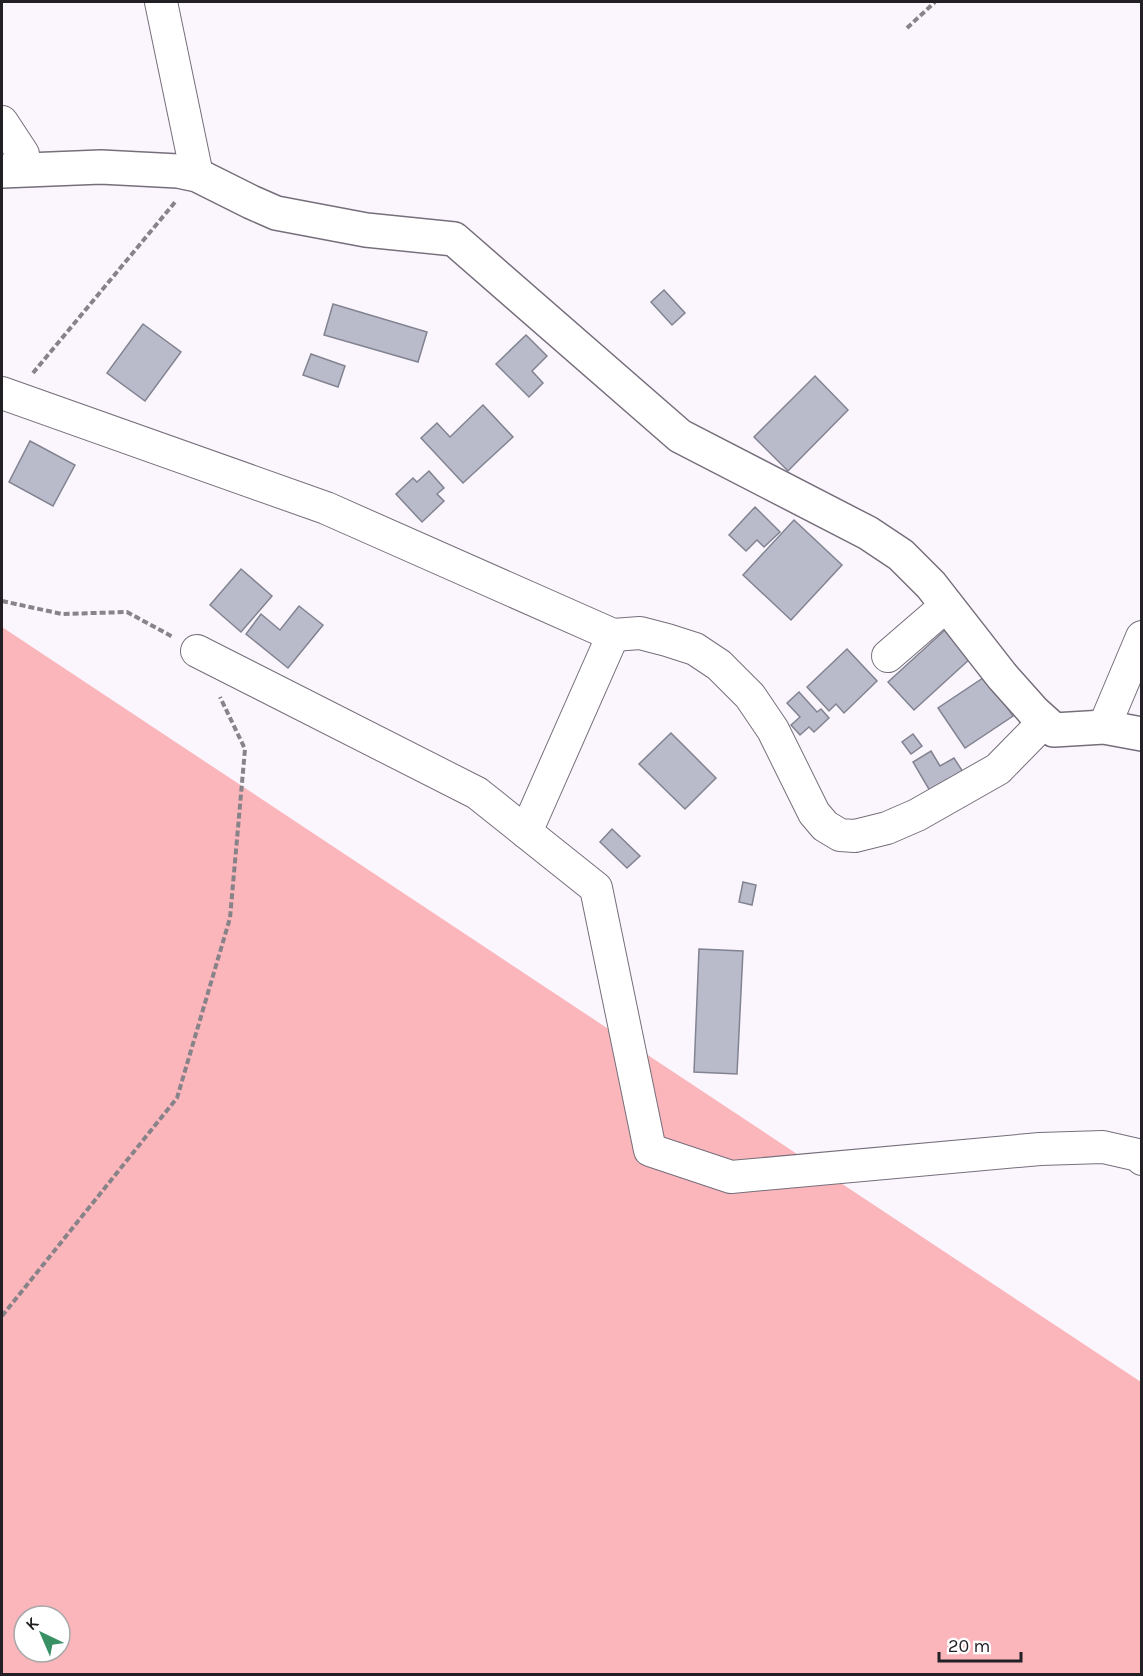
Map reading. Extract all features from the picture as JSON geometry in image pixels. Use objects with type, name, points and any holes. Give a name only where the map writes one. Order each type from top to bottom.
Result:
[{"type":"street","points":[[161,2],[197,175]]},
{"type":"street","points":[[2,122],[23,154],[13,171]]},
{"type":"street","points":[[13,171],[101,167],[178,171],[197,175],[276,213],[366,230],[454,239],[680,436],[868,533],[901,555],[947,605],[1002,676],[1054,730],[1104,728],[1142,734]]},
{"type":"street","points":[[7,395],[326,508],[613,635],[640,633],[695,649],[719,665],[750,696],[773,730],[814,813],[825,826],[840,835],[855,836],[887,828],[917,815],[998,769],[1044,722]]},
{"type":"street","points":[[888,656],[947,605]]},
{"type":"street","points":[[526,832],[613,635]]},
{"type":"street","points":[[1104,728],[1142,637]]},
{"type":"street","points":[[197,651],[477,793],[596,888],[650,1150],[731,1177],[1040,1149],[1104,1147],[1138,1155],[1142,1159]]},
{"type":"path","points":[[908,28],[935,2]]},
{"type":"path","points":[[7,395],[197,175]]},
{"type":"path","points":[[2,601],[62,614],[127,612],[197,651],[245,749],[230,918],[177,1098],[2,1316]]},
{"type":"shaded area","points":[[2,627],[1141,1382],[1141,1674],[2,1674]]},
{"type":"building","points":[[664,290],[685,313],[672,325],[651,302]]},
{"type":"building","points":[[333,304],[427,332],[418,362],[324,335]]},
{"type":"building","points":[[143,324],[181,352],[145,401],[107,373]]},
{"type":"building","points":[[526,335],[547,356],[532,371],[543,383],[529,397],[496,364]]},
{"type":"building","points":[[311,354],[345,366],[338,387],[303,375]]},
{"type":"building","points":[[815,376],[848,410],[788,471],[754,437]]},
{"type":"building","points":[[483,405],[513,437],[463,483],[421,438],[437,423],[450,437]]},
{"type":"building","points":[[30,441],[75,465],[53,506],[9,482]]},
{"type":"building","points":[[429,471],[444,488],[437,494],[444,501],[422,522],[396,494],[413,478],[417,482]]},
{"type":"building","points":[[755,507],[780,532],[764,547],[757,540],[746,551],[729,535]]},
{"type":"building","points":[[794,520],[842,565],[791,620],[743,575]]},
{"type":"building","points":[[241,569],[272,596],[241,632],[210,605]]},
{"type":"building","points":[[299,606],[323,625],[288,668],[246,634],[261,614],[280,630]]},
{"type":"building","points":[[946,629],[972,657],[914,710],[888,682]]},
{"type":"building","points":[[847,649],[877,681],[844,713],[836,704],[829,711],[807,687]]},
{"type":"building","points":[[986,676],[1013,716],[965,748],[938,708]]},
{"type":"building","points":[[799,692],[817,712],[821,709],[829,718],[814,732],[809,727],[800,735],[791,725],[800,717],[787,703]]},
{"type":"building","points":[[671,733],[716,778],[685,809],[639,764]]},
{"type":"building","points":[[913,734],[922,746],[911,754],[902,742]]},
{"type":"building","points":[[931,751],[940,766],[954,758],[963,772],[930,791],[913,762]]},
{"type":"building","points":[[612,829],[640,856],[627,868],[600,842]]},
{"type":"building","points":[[743,882],[756,885],[752,905],[739,902]]},
{"type":"building","points":[[699,949],[743,951],[737,1074],[694,1072]]}]
